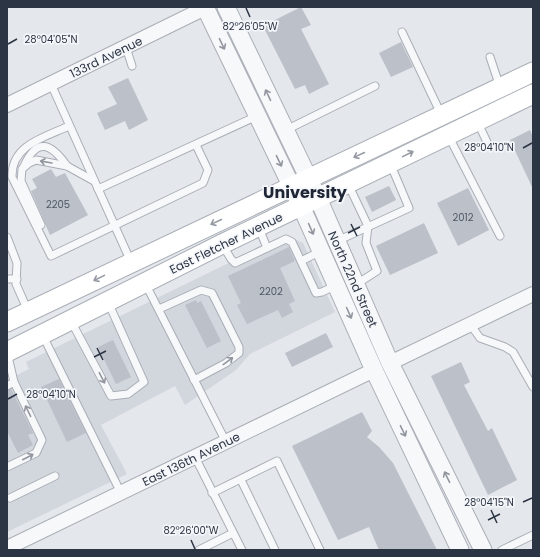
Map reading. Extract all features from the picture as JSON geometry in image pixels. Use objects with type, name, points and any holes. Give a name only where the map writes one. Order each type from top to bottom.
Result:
[{"type":"main road","name":"East Fletcher Avenue","points":[[7,322],[533,72]]},
{"type":"main road","name":"East Fletcher Avenue","points":[[7,351],[222,244],[533,94]]},
{"type":"street","name":"North 22nd Street","points":[[226,7],[284,130],[300,184]]},
{"type":"street","name":"North 22nd Street","points":[[205,8],[257,116],[336,241],[390,362],[483,550]]},
{"type":"street","name":"133rd Avenue","points":[[7,105],[205,8]]},
{"type":"street","name":"North 22nd Street","points":[[310,202],[321,251],[374,370],[460,550]]},
{"type":"street","points":[[390,362],[533,294]]},
{"type":"street","name":"East 136th Avenue","points":[[7,548],[374,370]]},
{"type":"lane","points":[[402,32],[442,116]]},
{"type":"lane","points":[[126,47],[132,66]]},
{"type":"lane","points":[[490,58],[500,88]]},
{"type":"lane","points":[[51,84],[131,262]]},
{"type":"lane","points":[[284,130],[375,86]]},
{"type":"lane","points":[[98,189],[257,116]]},
{"type":"lane","points":[[477,121],[487,142]]},
{"type":"lane","points":[[69,126],[28,146],[18,153],[12,167],[12,177],[51,256],[203,183],[208,170],[196,145]]},
{"type":"lane","points":[[448,135],[500,236]]},
{"type":"lane","points":[[42,239],[44,231],[21,181],[22,169],[30,154],[36,148],[43,146],[50,147],[54,150],[67,166]]},
{"type":"lane","points":[[22,169],[29,163],[36,160],[67,166],[95,182]]},
{"type":"lane","points":[[336,241],[409,208],[390,163]]},
{"type":"lane","points":[[348,183],[368,226],[366,243],[377,271],[355,285]]},
{"type":"lane","points":[[258,227],[267,248]]},
{"type":"lane","points":[[7,237],[17,263],[16,284],[28,311]]},
{"type":"lane","points":[[222,244],[235,263],[286,239],[292,242],[316,293],[322,292],[336,285]]},
{"type":"lane","points":[[301,261],[321,251]]},
{"type":"lane","points":[[7,279],[17,279]]},
{"type":"lane","points":[[145,282],[226,442]]},
{"type":"lane","points":[[159,309],[197,291],[201,290],[212,293],[239,347],[239,353],[226,363],[194,380]]},
{"type":"lane","points":[[70,320],[111,396],[128,394],[144,382],[108,301]]},
{"type":"lane","points":[[470,324],[480,338],[505,347],[513,352],[519,359],[533,387]]},
{"type":"lane","points":[[42,334],[121,493]]},
{"type":"lane","points":[[7,351],[14,382],[42,440],[36,453],[7,468]]},
{"type":"lane","points":[[7,386],[14,382]]},
{"type":"lane","points":[[195,457],[242,550]]},
{"type":"lane","points":[[212,493],[277,461],[320,550]]},
{"type":"lane","points":[[8,497],[55,476]]},
{"type":"lane","points":[[241,480],[274,550]]},
{"type":"lane","points":[[199,550],[233,533]]},
{"type":"lane","points":[[502,550],[533,535]]},
{"type":"shaded area","points":[[286,235],[303,243],[335,312],[250,354],[236,370],[185,405],[175,386],[101,425],[127,474],[7,532],[7,380],[29,369],[26,362]]},
{"type":"building","points":[[301,7],[311,25],[301,29],[329,84],[309,94],[305,85],[295,89],[263,26]]},
{"type":"building","points":[[401,42],[413,67],[391,77],[379,53]]},
{"type":"building","points":[[128,78],[148,120],[129,130],[125,121],[105,130],[97,113],[117,104],[108,87]]},
{"type":"building","points":[[530,130],[533,137],[533,189],[510,140]]},
{"type":"building","points":[[51,169],[56,177],[65,173],[88,215],[50,235],[31,191],[37,188],[32,179]]},
{"type":"building","points":[[389,186],[396,200],[372,212],[365,197]]},
{"type":"building","points":[[468,188],[489,230],[458,246],[437,203]]},
{"type":"building","points":[[424,223],[438,253],[390,275],[376,246]]},
{"type":"building","points":[[289,247],[295,261],[280,268],[295,301],[289,304],[293,312],[282,318],[278,310],[247,324],[237,305],[241,303],[228,276]]},
{"type":"building","points":[[196,300],[197,303],[201,301],[221,341],[207,348],[185,305]]},
{"type":"building","points":[[326,333],[333,347],[292,367],[285,353]]},
{"type":"building","points":[[113,340],[131,377],[116,384],[98,347]]},
{"type":"building","points":[[461,362],[470,382],[464,385],[488,431],[492,428],[517,480],[488,495],[431,376]]},
{"type":"building","points":[[59,379],[86,433],[67,442],[41,387]]},
{"type":"building","points":[[11,389],[33,433],[28,435],[33,445],[18,453],[7,431],[7,391]]},
{"type":"building","points":[[362,412],[372,431],[367,437],[379,447],[393,463],[437,550],[379,550],[369,527],[338,540],[292,446]]},
{"type":"district","name":"University","points":[[305,192]]}]
